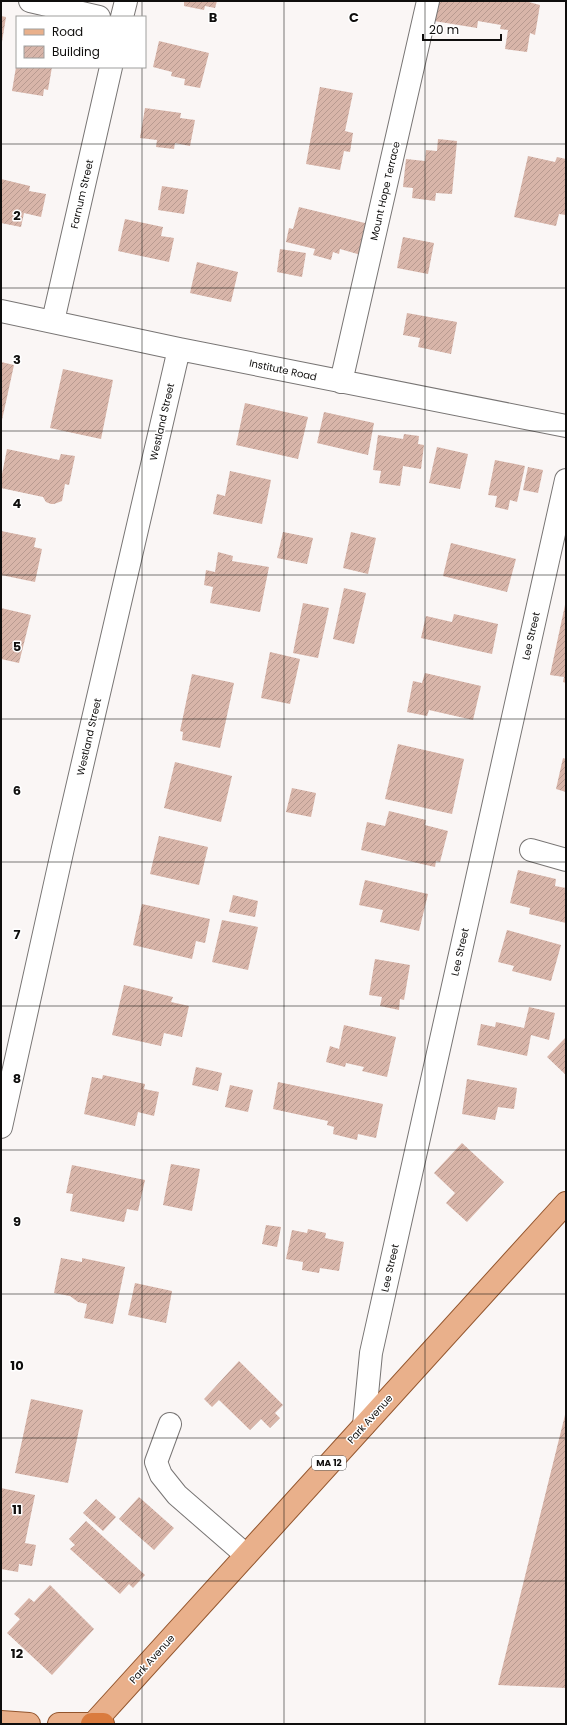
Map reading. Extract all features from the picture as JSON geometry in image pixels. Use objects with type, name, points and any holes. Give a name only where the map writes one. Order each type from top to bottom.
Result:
[{"type":"highway","points":[[93,1724],[102,1724]]},
{"type":"main road","name":"Park Avenue","points":[[93,1724],[566,1204]]},
{"type":"main road","points":[[1,1722],[29,1724]]},
{"type":"main road","points":[[59,1724],[93,1724]]},
{"type":"street","points":[[30,1],[95,16]]},
{"type":"street","points":[[122,16],[126,1]]},
{"type":"street","name":"Mount Hope Terrace","points":[[341,382],[428,1]]},
{"type":"street","name":"Farnum Street","points":[[52,321],[111,68]]},
{"type":"street","name":"Institute Road","points":[[1,311],[341,382],[566,426]]},
{"type":"street","name":"Westland Street","points":[[1,1127],[63,848],[179,349]]},
{"type":"street","name":"Lee Street","points":[[364,1425],[371,1353],[566,480]]},
{"type":"street","points":[[530,850],[566,860]]},
{"type":"street","points":[[170,1424],[156,1462],[161,1475],[177,1496],[213,1525],[246,1555]]},
{"type":"building","points":[[184,1],[217,1],[215,8],[205,6],[204,10],[184,6]]},
{"type":"building","points":[[437,1],[525,1],[540,5],[535,35],[530,33],[527,52],[505,49],[508,30],[500,29],[501,25],[478,21],[477,28],[434,21]]},
{"type":"building","points":[[1,16],[6,17],[2,42],[1,42]]},
{"type":"building","points":[[159,41],[209,53],[200,88],[184,85],[185,79],[171,76],[172,72],[153,67]]},
{"type":"building","points":[[16,67],[52,68],[48,90],[44,89],[43,96],[12,91]]},
{"type":"building","points":[[320,87],[353,93],[345,131],[353,133],[350,152],[344,151],[340,170],[306,164]]},
{"type":"building","points":[[145,108],[181,113],[180,118],[195,120],[190,146],[175,143],[174,149],[156,147],[157,140],[140,138]]},
{"type":"building","points":[[438,139],[457,141],[452,194],[436,193],[435,201],[412,198],[413,188],[403,187],[406,159],[425,161],[426,150],[437,151]]},
{"type":"building","points":[[528,156],[555,162],[557,157],[566,159],[566,215],[559,214],[556,226],[514,217]]},
{"type":"building","points":[[1,179],[30,186],[29,191],[46,194],[41,217],[24,213],[21,227],[1,223]]},
{"type":"building","points":[[162,186],[188,190],[184,214],[158,210]]},
{"type":"building","points":[[299,207],[369,224],[361,255],[340,249],[339,254],[333,252],[331,260],[313,255],[315,249],[286,242],[289,228],[293,229]]},
{"type":"building","points":[[125,219],[163,227],[161,236],[174,238],[169,262],[118,251]]},
{"type":"building","points":[[403,237],[434,243],[428,274],[397,268]]},
{"type":"building","points":[[280,249],[306,253],[302,277],[277,272]]},
{"type":"building","points":[[197,262],[238,272],[231,302],[190,293]]},
{"type":"building","points":[[407,313],[457,322],[451,354],[418,347],[420,338],[403,335]]},
{"type":"building","points":[[1,362],[14,365],[2,420],[1,420]]},
{"type":"building","points":[[63,369],[113,380],[101,439],[50,428]]},
{"type":"building","points":[[245,403],[308,417],[298,459],[236,445]]},
{"type":"building","points":[[324,412],[374,423],[368,455],[317,443]]},
{"type":"building","points":[[404,434],[419,436],[418,444],[424,445],[421,469],[403,466],[400,486],[379,483],[381,471],[373,470],[378,435],[403,439]]},
{"type":"building","points":[[437,447],[468,454],[460,489],[429,483]]},
{"type":"building","points":[[7,449],[59,460],[61,454],[75,456],[69,485],[65,484],[62,501],[51,504],[46,502],[43,497],[1,488],[1,479]]},
{"type":"building","points":[[495,460],[525,466],[517,502],[510,500],[508,510],[495,507],[497,496],[488,495]]},
{"type":"building","points":[[528,467],[543,470],[538,493],[523,490]]},
{"type":"building","points":[[230,471],[271,480],[262,524],[213,514],[217,494],[225,496]]},
{"type":"building","points":[[1,531],[36,538],[34,547],[42,549],[35,582],[1,575]]},
{"type":"building","points":[[283,532],[313,538],[307,564],[277,558]]},
{"type":"building","points":[[351,532],[376,538],[368,574],[343,568]]},
{"type":"building","points":[[451,543],[516,559],[507,592],[443,576]]},
{"type":"building","points":[[218,552],[233,556],[232,561],[269,567],[260,612],[210,603],[213,587],[204,585],[206,570],[215,572]]},
{"type":"building","points":[[344,588],[366,593],[354,644],[333,639]]},
{"type":"building","points":[[303,603],[329,608],[318,658],[293,653]]},
{"type":"building","points":[[565,605],[566,683],[563,682],[564,677],[550,675]]},
{"type":"building","points":[[1,608],[31,615],[19,663],[1,659]]},
{"type":"building","points":[[454,614],[498,624],[492,654],[421,638],[426,616],[452,622]]},
{"type":"building","points":[[270,652],[300,659],[290,704],[261,698]]},
{"type":"building","points":[[425,673],[481,686],[473,720],[429,710],[427,716],[407,712],[413,681],[422,683]]},
{"type":"building","points":[[192,674],[234,683],[220,748],[182,740],[183,732],[180,731]]},
{"type":"building","points":[[398,744],[464,759],[452,814],[385,799]]},
{"type":"building","points":[[563,758],[566,759],[566,792],[556,789]]},
{"type":"building","points":[[175,762],[232,776],[221,822],[164,808]]},
{"type":"building","points":[[292,788],[316,793],[311,817],[286,812]]},
{"type":"building","points":[[389,811],[426,820],[425,825],[448,831],[440,862],[436,861],[435,867],[361,850],[367,822],[385,826]]},
{"type":"building","points":[[159,836],[208,847],[199,885],[150,874]]},
{"type":"building","points":[[518,870],[556,879],[555,886],[566,888],[566,923],[529,914],[530,908],[510,903]]},
{"type":"building","points":[[365,880],[428,894],[419,931],[380,922],[383,910],[359,905]]},
{"type":"building","points":[[233,895],[258,901],[255,917],[229,912]]},
{"type":"building","points":[[142,904],[210,919],[205,943],[196,941],[192,959],[133,945]]},
{"type":"building","points":[[222,920],[258,927],[248,970],[212,962]]},
{"type":"building","points":[[507,930],[561,945],[551,981],[512,971],[514,966],[498,962]]},
{"type":"building","points":[[375,959],[410,965],[404,1000],[400,999],[399,1010],[380,1006],[382,997],[369,995]]},
{"type":"building","points":[[124,985],[173,997],[171,1002],[189,1006],[182,1037],[164,1033],[161,1046],[112,1035]]},
{"type":"building","points":[[529,1007],[555,1013],[549,1040],[531,1035],[527,1056],[477,1045],[481,1024],[495,1027],[496,1022],[524,1028]]},
{"type":"building","points":[[344,1025],[396,1037],[387,1077],[362,1071],[364,1067],[346,1063],[345,1067],[326,1062],[330,1046],[339,1049]]},
{"type":"building","points":[[566,1037],[566,1075],[547,1057]]},
{"type":"building","points":[[196,1067],[222,1073],[218,1091],[192,1085]]},
{"type":"building","points":[[103,1075],[145,1084],[144,1089],[159,1092],[154,1116],[138,1112],[135,1126],[84,1114],[92,1077],[102,1079]]},
{"type":"building","points":[[467,1079],[517,1088],[514,1109],[498,1107],[495,1120],[462,1114]]},
{"type":"building","points":[[278,1082],[383,1104],[376,1138],[358,1134],[357,1140],[333,1134],[334,1127],[327,1125],[328,1121],[273,1109]]},
{"type":"building","points":[[230,1085],[253,1090],[248,1112],[225,1107]]},
{"type":"building","points":[[462,1143],[504,1182],[467,1222],[446,1203],[455,1193],[434,1173]]},
{"type":"building","points":[[171,1164],[200,1169],[192,1211],[163,1205]]},
{"type":"building","points":[[72,1165],[145,1180],[138,1211],[127,1209],[124,1222],[70,1211],[73,1194],[66,1193]]},
{"type":"building","points":[[266,1225],[281,1227],[277,1247],[262,1244]]},
{"type":"building","points":[[308,1229],[326,1233],[325,1238],[344,1242],[339,1271],[320,1268],[319,1273],[302,1270],[303,1262],[286,1259],[292,1230],[307,1233]]},
{"type":"building","points":[[61,1258],[82,1262],[82,1258],[125,1267],[113,1324],[84,1318],[87,1304],[78,1302],[70,1296],[54,1293]]},
{"type":"building","points":[[135,1283],[172,1291],[166,1323],[128,1315]]},
{"type":"building","points":[[239,1361],[283,1405],[275,1413],[280,1418],[270,1428],[261,1419],[250,1430],[219,1400],[212,1407],[204,1399]]},
{"type":"building","points":[[31,1399],[83,1410],[68,1483],[15,1473]]},
{"type":"building","points":[[565,1415],[566,1688],[498,1685]]},
{"type":"building","points":[[1,1488],[35,1495],[25,1543],[36,1545],[32,1566],[19,1564],[18,1572],[1,1569]]},
{"type":"building","points":[[139,1497],[174,1528],[154,1550],[119,1519]]},
{"type":"building","points":[[96,1499],[116,1517],[103,1531],[83,1513]]},
{"type":"building","points":[[86,1521],[145,1575],[133,1588],[129,1584],[120,1594],[70,1549],[75,1545],[69,1539]]},
{"type":"building","points":[[50,1585],[94,1629],[52,1675],[7,1633],[20,1619],[14,1614],[29,1598],[34,1602]]}]
